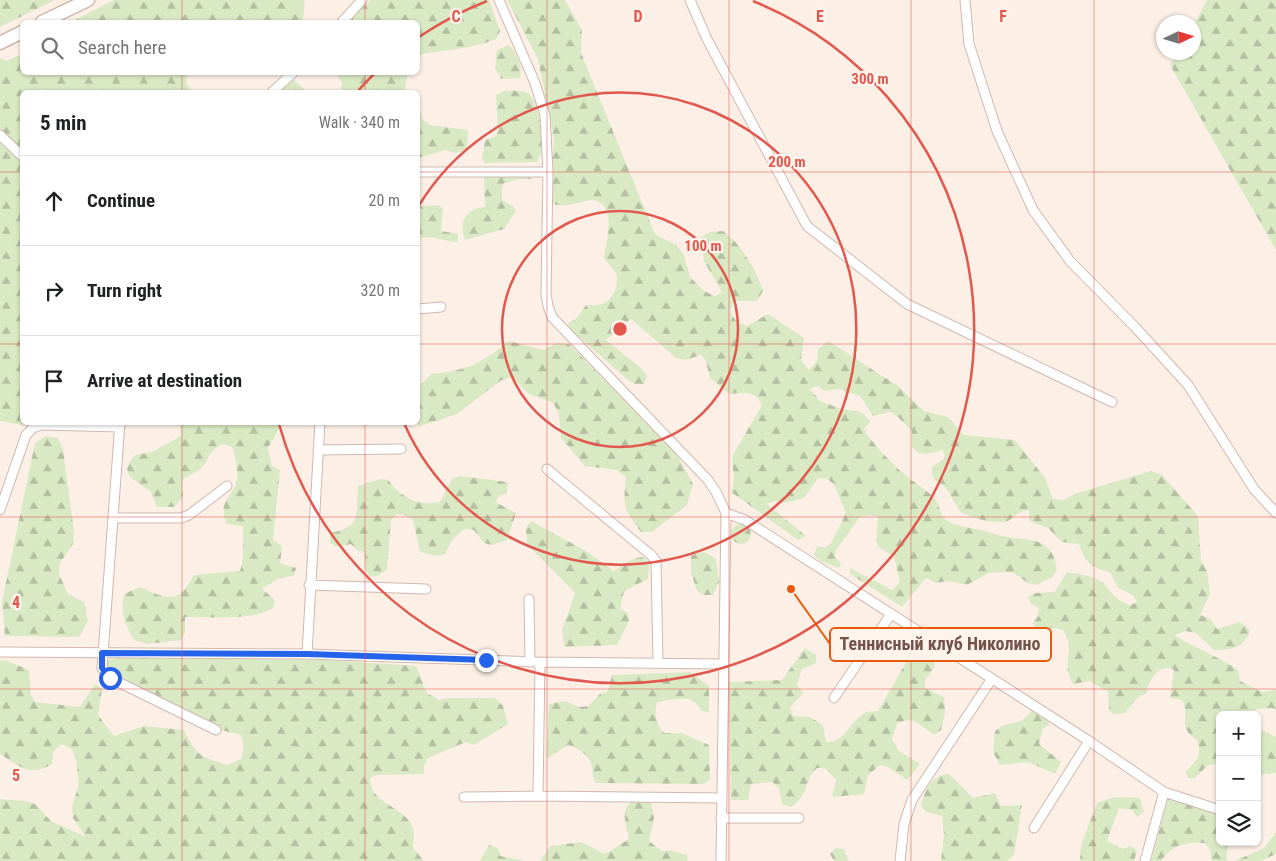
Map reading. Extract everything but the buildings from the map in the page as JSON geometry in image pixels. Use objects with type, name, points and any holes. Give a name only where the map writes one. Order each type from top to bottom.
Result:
[{"type":"main road","points":[[46,20],[88,0]]},
{"type":"main road","points":[[0,43],[20,33]]},
{"type":"street","points":[[344,20],[362,0]]},
{"type":"street","points":[[499,0],[535,83],[545,115],[548,172],[546,294],[552,316],[708,480],[726,513],[721,861]]},
{"type":"street","points":[[690,0],[708,39],[807,226],[907,304],[1112,402]]},
{"type":"street","points":[[965,0],[969,44],[994,122],[1033,210],[1070,261],[1135,327],[1188,385],[1254,489],[1276,513]]},
{"type":"street","points":[[274,90],[291,75]]},
{"type":"street","points":[[0,135],[20,154]]},
{"type":"street","points":[[420,172],[548,172]]},
{"type":"street","points":[[420,309],[441,308]]},
{"type":"street","points":[[0,510],[26,434],[33,428],[40,425],[120,425],[102,668],[110,678],[216,730]]},
{"type":"street","points":[[307,654],[309,585],[320,425]]},
{"type":"street","points":[[318,450],[401,449]]},
{"type":"street","points":[[547,469],[656,561],[658,663]]},
{"type":"street","points":[[114,518],[181,518],[189,515],[227,486]]},
{"type":"street","points":[[726,513],[745,520],[1164,792],[1216,809]]},
{"type":"street","points":[[309,585],[426,589]]},
{"type":"street","points":[[529,599],[530,662]]},
{"type":"street","points":[[834,698],[891,614]]},
{"type":"street","points":[[0,652],[307,654],[530,662],[724,664]]},
{"type":"street","points":[[538,796],[540,662]]},
{"type":"street","points":[[900,861],[904,824],[912,800],[991,680]]},
{"type":"street","points":[[1034,828],[1088,741]]},
{"type":"street","points":[[1145,861],[1164,792]]},
{"type":"street","points":[[464,797],[722,798]]},
{"type":"street","points":[[722,818],[799,818]]},
{"type":"green space","points":[[0,0],[55,0],[0,27]]},
{"type":"green space","points":[[114,0],[305,0],[303,18],[301,20],[75,20]]},
{"type":"green space","points":[[371,0],[489,0],[500,31],[497,38],[479,45],[420,55],[420,20],[347,20]]},
{"type":"green space","points":[[507,0],[565,0],[582,30],[581,52],[655,234],[676,245],[684,255],[690,277],[704,291],[715,296],[722,292],[704,261],[700,238],[710,232],[723,231],[729,236],[752,267],[763,291],[757,301],[734,301],[730,312],[736,321],[747,326],[768,314],[804,338],[801,360],[809,370],[817,361],[818,349],[828,341],[898,386],[924,411],[948,417],[964,435],[1015,440],[1045,478],[1053,499],[1064,500],[1074,494],[1151,471],[1162,475],[1198,516],[1201,561],[1207,571],[1210,594],[1200,615],[1211,619],[1217,629],[1240,622],[1250,630],[1245,641],[1237,647],[1221,650],[1214,650],[1196,633],[1185,631],[1175,635],[1238,670],[1240,681],[1262,692],[1276,690],[1276,710],[1272,708],[1256,709],[1255,711],[1216,711],[1216,764],[1208,765],[1195,778],[1189,778],[1185,773],[1197,758],[1199,746],[1197,740],[1190,735],[1185,726],[1185,707],[1182,700],[1170,698],[1174,670],[1169,668],[1159,671],[1152,678],[1146,693],[1137,698],[1125,713],[1113,714],[1109,710],[1108,692],[1089,681],[1073,684],[1068,669],[1069,646],[1063,630],[1055,628],[1038,630],[1033,623],[1038,616],[1039,608],[1031,604],[1028,597],[1035,593],[1055,592],[1067,572],[1099,580],[1115,596],[1130,605],[1137,602],[1133,595],[1118,588],[1110,572],[1093,566],[1086,560],[1079,544],[1062,542],[1048,528],[1029,521],[1029,510],[1004,522],[984,520],[963,514],[945,487],[933,477],[932,467],[945,458],[943,450],[927,454],[918,453],[912,447],[912,431],[897,416],[890,412],[873,416],[860,396],[840,389],[824,391],[818,386],[810,389],[820,401],[865,415],[870,422],[864,429],[873,442],[898,469],[932,495],[943,516],[948,521],[960,526],[1030,540],[1045,545],[1055,559],[1057,570],[1052,577],[1037,585],[1028,583],[1014,573],[1005,572],[989,573],[967,585],[948,581],[936,583],[926,578],[902,607],[850,574],[850,568],[892,590],[900,582],[894,557],[879,547],[876,542],[878,517],[872,515],[860,517],[836,550],[835,557],[841,564],[839,568],[820,561],[814,555],[817,546],[825,548],[831,543],[846,513],[834,484],[827,479],[818,478],[804,498],[784,503],[775,501],[767,504],[806,536],[798,540],[731,492],[734,480],[733,455],[762,405],[756,397],[748,393],[729,394],[710,378],[706,361],[701,355],[685,360],[676,358],[631,319],[606,340],[642,369],[647,376],[644,384],[635,384],[628,380],[570,331],[568,323],[576,319],[586,305],[602,304],[610,299],[615,290],[617,279],[614,270],[604,258],[609,224],[606,208],[601,203],[593,200],[562,205],[551,203],[554,139],[538,59]]},
{"type":"green space","points":[[1207,0],[1276,0],[1276,250],[1170,65],[1173,60],[1201,60],[1201,15],[1199,15]]},
{"type":"green space","points":[[508,45],[514,51],[518,60],[521,69],[520,78],[501,79],[495,68],[497,50]]},
{"type":"green space","points":[[20,55],[20,75],[188,75],[187,84],[192,90],[20,90],[20,425],[0,421],[0,58],[6,61]]},
{"type":"green space","points":[[337,75],[408,75],[404,90],[341,90],[342,83]]},
{"type":"green space","points":[[294,80],[305,90],[282,90],[286,82]]},
{"type":"green space","points":[[504,91],[528,93],[535,103],[540,120],[543,146],[537,162],[484,163],[482,158],[485,140],[496,136],[498,130],[496,95]]},
{"type":"green space","points":[[420,110],[422,119],[430,125],[468,130],[467,149],[455,153],[446,150],[420,157]]},
{"type":"green space","points":[[493,171],[532,174],[532,179],[520,179],[504,183],[502,200],[513,206],[516,211],[504,229],[465,240],[462,227],[465,217],[473,210],[485,207],[484,178]]},
{"type":"green space","points":[[439,205],[443,209],[441,231],[458,234],[458,242],[427,237],[420,238],[420,206]]},
{"type":"green space","points":[[509,341],[543,350],[557,343],[569,344],[676,453],[693,484],[687,505],[652,532],[641,532],[626,507],[626,477],[617,470],[585,466],[561,438],[559,413],[553,403],[529,394],[511,377],[500,381],[457,414],[418,427],[420,425],[420,386],[431,374],[465,368],[490,355]]},
{"type":"green space","points":[[180,425],[281,425],[268,448],[272,466],[280,470],[273,540],[282,546],[280,563],[296,568],[294,576],[279,578],[262,589],[275,600],[273,608],[243,617],[185,617],[185,633],[181,640],[148,644],[134,640],[128,629],[123,612],[124,594],[140,587],[165,597],[177,596],[188,585],[194,575],[240,571],[242,561],[243,526],[227,524],[223,511],[237,479],[237,465],[232,447],[223,444],[218,447],[200,469],[182,480],[183,497],[174,507],[157,507],[151,492],[130,477],[127,469],[135,455],[152,452],[181,436]]},
{"type":"green space","points":[[46,436],[58,438],[63,449],[74,532],[73,544],[60,563],[59,574],[68,594],[84,602],[88,621],[79,637],[5,636],[2,602],[35,443]]},
{"type":"green space","points":[[460,476],[508,482],[507,493],[499,496],[495,502],[516,513],[507,540],[492,545],[484,543],[474,530],[465,529],[453,539],[445,554],[436,556],[420,552],[413,520],[405,515],[397,514],[391,520],[387,569],[378,576],[369,576],[365,569],[365,552],[357,550],[351,544],[336,547],[330,542],[330,533],[348,527],[353,523],[357,512],[358,486],[380,479],[388,480],[404,496],[417,502],[432,503],[440,502],[452,479]]},
{"type":"green space","points":[[531,521],[586,551],[614,571],[628,562],[639,558],[644,557],[649,563],[648,579],[624,591],[620,609],[628,613],[629,621],[617,645],[564,647],[562,630],[575,593],[527,544],[526,528]]},
{"type":"green space","points":[[741,524],[748,527],[751,534],[748,541],[741,544],[734,541],[731,534],[734,527]]},
{"type":"green space","points":[[699,552],[707,553],[716,559],[719,582],[713,595],[705,595],[697,591],[691,572],[691,556]]},
{"type":"green space","points":[[920,638],[932,650],[935,667],[925,680],[925,688],[944,697],[945,713],[941,730],[934,735],[917,722],[908,720],[897,724],[892,739],[899,751],[920,764],[907,780],[888,767],[880,765],[868,775],[864,794],[832,797],[836,780],[825,768],[817,768],[809,778],[801,797],[791,807],[782,804],[779,788],[772,782],[751,784],[748,800],[731,800],[729,682],[782,680],[805,648],[816,655],[816,663],[802,669],[797,685],[803,693],[790,708],[793,716],[810,717],[823,725],[826,742],[833,741],[843,736],[863,714],[878,711]]},
{"type":"green space","points":[[120,658],[328,660],[416,666],[427,693],[439,700],[447,698],[495,698],[503,706],[508,724],[474,745],[466,742],[428,758],[424,766],[424,774],[377,775],[370,778],[371,787],[376,794],[410,822],[414,831],[413,848],[424,861],[0,861],[0,799],[35,804],[51,821],[86,837],[73,818],[72,807],[79,784],[76,760],[72,749],[61,744],[53,752],[52,764],[37,770],[25,769],[0,754],[0,661],[5,660],[29,670],[31,695],[35,702],[80,707],[95,684],[102,689],[98,715],[114,736],[144,726],[184,730],[192,746],[205,757],[228,765],[241,759],[244,747],[241,735],[217,729],[107,672],[108,660]]},
{"type":"green space","points":[[690,672],[709,686],[709,712],[701,711],[698,705],[688,699],[676,699],[657,702],[656,715],[657,722],[664,733],[681,733],[709,745],[710,779],[704,784],[596,783],[592,766],[585,754],[568,745],[546,759],[549,704],[565,701],[579,707],[588,706],[600,694],[608,691],[612,675]]},
{"type":"green space","points":[[1034,709],[1043,710],[1049,724],[1043,729],[1039,744],[1061,762],[1055,774],[1028,762],[1000,765],[993,752],[995,731],[1002,726],[1021,721]]},
{"type":"green space","points":[[1261,730],[1276,737],[1276,773],[1261,775]]},
{"type":"green space","points":[[949,774],[973,798],[995,793],[1001,806],[1022,805],[1014,855],[1007,861],[941,861],[944,834],[942,816],[926,812],[921,806],[933,780]]},
{"type":"green space","points":[[1174,795],[1216,810],[1216,846],[1228,846],[1226,858],[1229,861],[1212,861],[1210,850],[1205,843],[1198,843],[1180,845],[1170,851],[1161,861],[1151,861],[1168,799]]},
{"type":"green space","points":[[1114,797],[1140,798],[1144,812],[1137,817],[1132,810],[1119,808],[1107,841],[1123,849],[1130,846],[1137,850],[1134,861],[1080,861],[1081,846],[1097,803]]},
{"type":"green space","points":[[634,800],[651,802],[654,818],[649,841],[662,851],[670,850],[687,855],[688,861],[540,861],[550,846],[581,842],[605,854],[629,839],[625,823],[625,813],[626,808]]},
{"type":"green space","points":[[1276,832],[1276,854],[1260,861],[1235,861],[1264,848]]},
{"type":"green space","points":[[489,845],[498,848],[500,856],[525,861],[480,861]]},
{"type":"green space","points":[[836,848],[844,849],[849,861],[834,861],[830,854]]},
{"type":"place","name":"Теннисный клуб Николино","points":[[791,589]]},
{"type":"route","points":[[110,678],[102,668],[102,653],[307,654],[486,660]]}]
